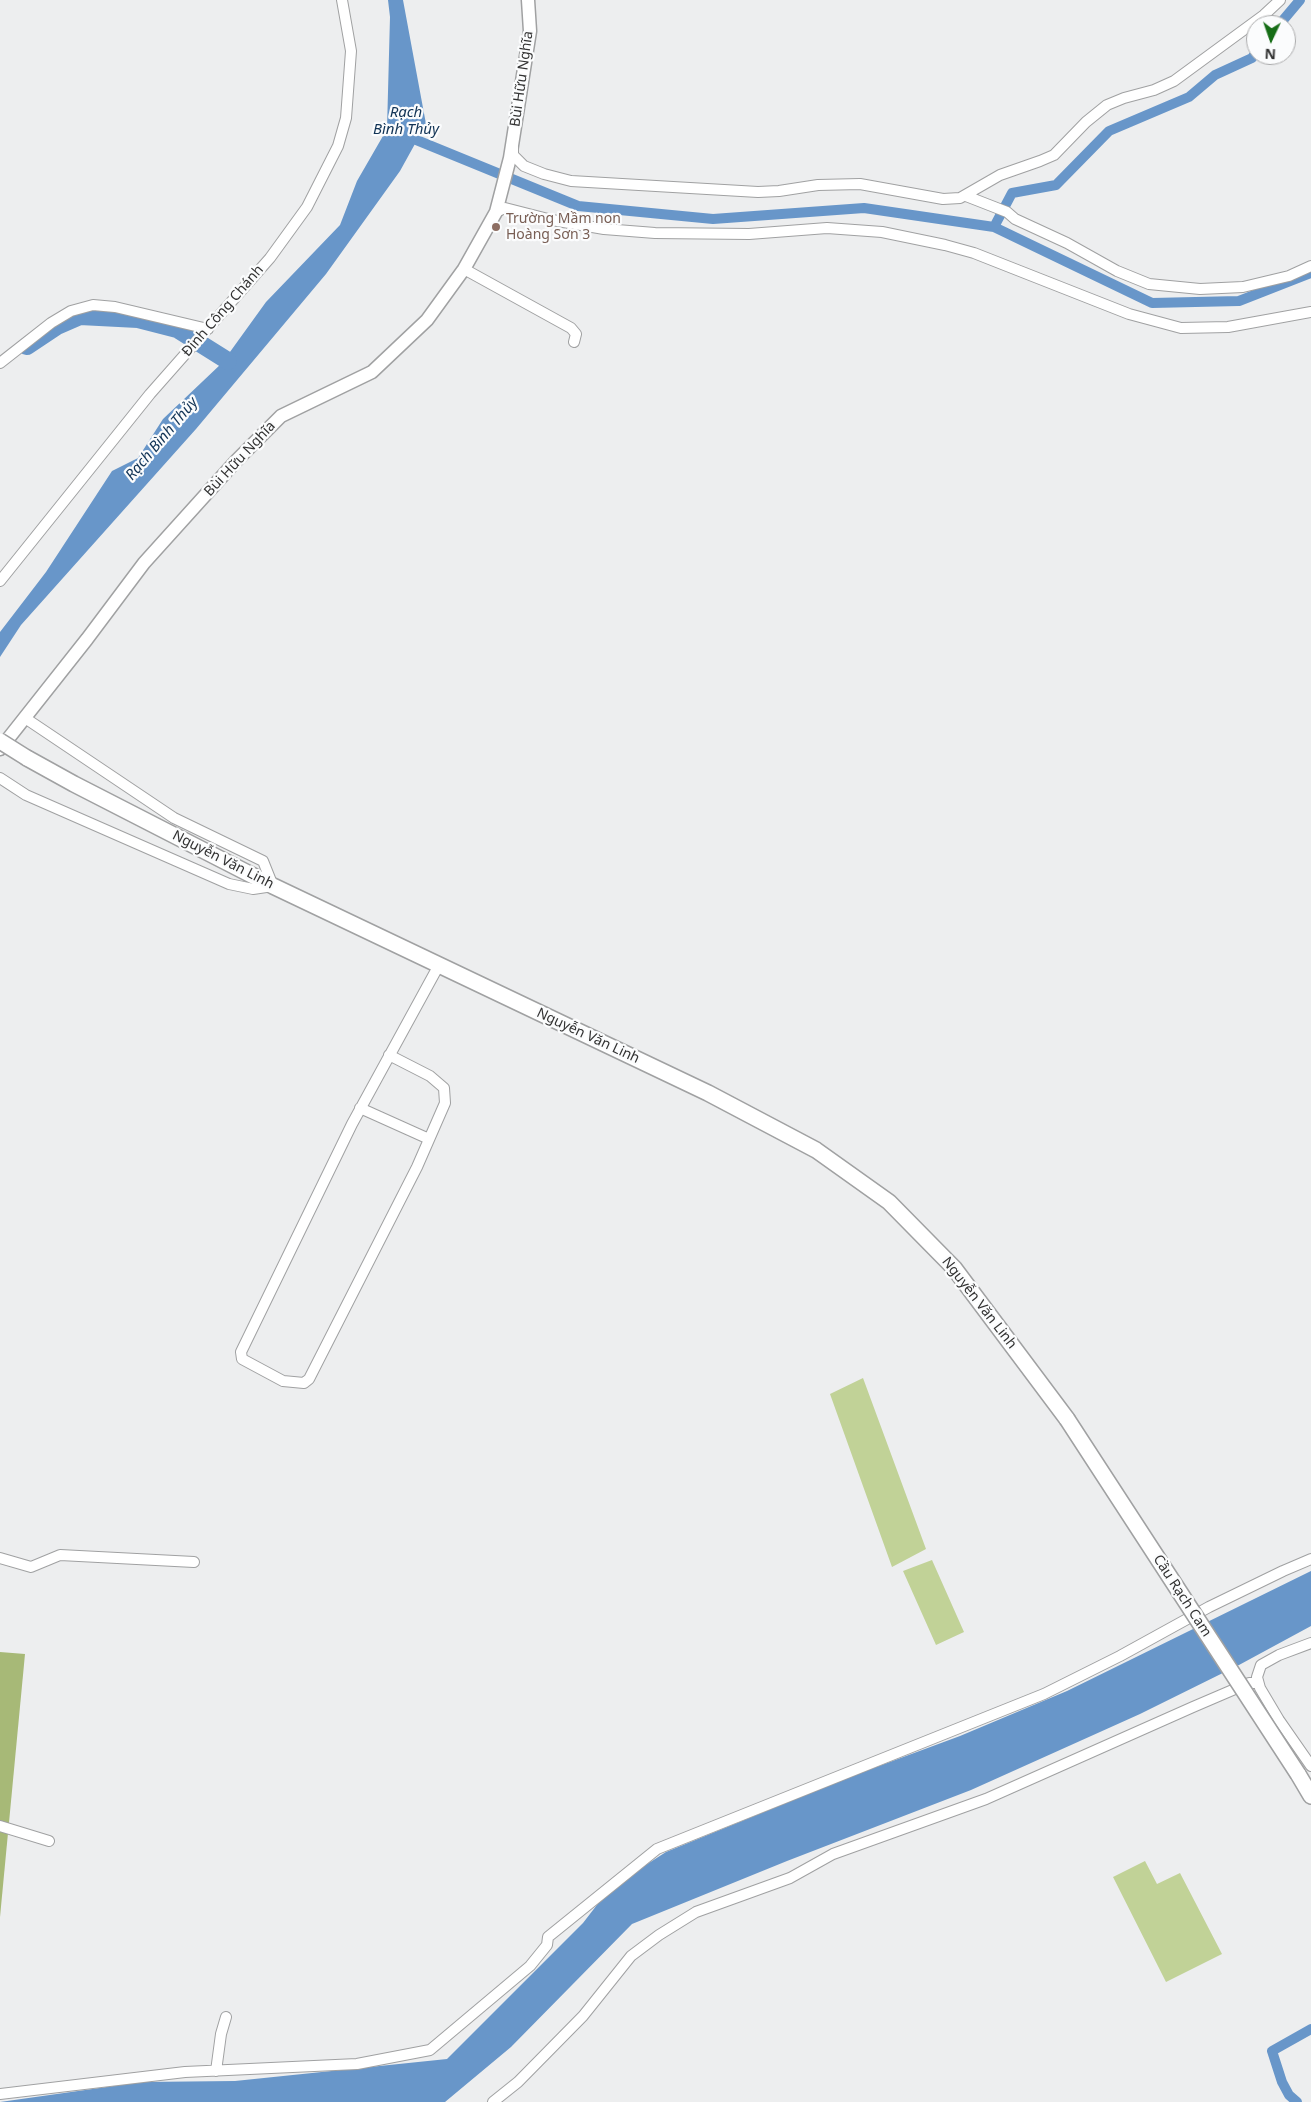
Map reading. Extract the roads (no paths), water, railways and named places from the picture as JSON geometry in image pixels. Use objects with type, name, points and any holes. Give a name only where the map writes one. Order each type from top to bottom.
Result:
[{"type":"highway","name":"Nguyễn Văn Linh","points":[[0,741],[27,758],[273,886],[708,1093],[816,1150],[890,1202],[954,1268],[1067,1419]]},
{"type":"highway","name":"Cầu Rạch Cam","points":[[1067,1419],[1304,1770]]},
{"type":"highway","points":[[1304,1770],[1311,1796]]},
{"type":"main road","name":"Bùi Hữu Nghĩa","points":[[0,749],[144,563],[218,480],[281,416],[372,372],[427,320],[464,269],[497,206],[510,158],[530,31],[528,0]]},
{"type":"street","name":"Đinh Công Chánh","points":[[0,582],[150,394],[280,245],[307,207],[338,146],[346,118],[351,51],[342,0]]},
{"type":"street","points":[[513,141],[513,155],[524,166],[544,174],[571,181],[758,192],[818,185],[860,184],[943,199],[954,199],[966,196],[1000,174],[1040,162],[1054,155],[1086,122],[1107,105],[1165,86],[1218,50],[1264,15],[1280,0]]},
{"type":"street","points":[[966,196],[1005,212],[1117,271],[1150,284],[1200,289],[1243,287],[1289,276],[1311,266]]},
{"type":"street","points":[[497,206],[552,220],[604,229],[655,233],[749,234],[827,228],[882,232],[974,253],[1129,314],[1181,328],[1228,327],[1311,312]]},
{"type":"street","points":[[464,269],[571,328],[576,334],[574,342]]},
{"type":"street","points":[[0,363],[51,323],[71,311],[87,306],[115,307],[207,330]]},
{"type":"street","points":[[0,778],[26,795],[229,884],[245,888],[273,886],[263,861],[174,818],[25,718]]},
{"type":"street","points":[[389,1055],[430,1076],[444,1088],[445,1103],[397,1205],[309,1379],[304,1384],[283,1381],[242,1359],[242,1352],[360,1108],[389,1055],[439,965]]},
{"type":"street","points":[[360,1108],[429,1139]]},
{"type":"street","points":[[0,1558],[31,1566],[60,1555],[194,1562]]},
{"type":"street","points":[[0,2094],[185,2072],[357,2064],[430,2050],[530,1966],[547,1946],[548,1937],[657,1849],[1036,1697],[1120,1656],[1209,1607],[1311,1559]]},
{"type":"street","points":[[1304,1770],[1258,1683],[1257,1673],[1261,1665],[1279,1655],[1311,1643]]},
{"type":"street","points":[[493,2102],[518,2082],[583,2016],[631,1956],[659,1935],[696,1912],[790,1878],[834,1854],[986,1799],[1113,1741],[1223,1694],[1249,1683],[1258,1683]]},
{"type":"street","points":[[0,1826],[49,1841]]},
{"type":"street","points":[[216,2071],[221,2034],[226,2016]]},
{"type":"water","name":"Rạch Bình Thủy","points":[[388,0],[403,0],[426,124],[400,171],[326,274],[196,429],[21,625],[0,657],[0,632],[46,572],[112,471],[138,458],[163,419],[222,363],[266,302],[340,225],[357,181],[387,129],[390,17]]},
{"type":"water","points":[[1311,1571],[1311,1626],[1239,1665],[1140,1714],[971,1790],[787,1861],[632,1924],[511,2047],[445,2102],[0,2102],[142,2082],[235,2081],[447,2059],[583,1923],[610,1888],[666,1852],[852,1776],[960,1736],[1067,1691]]},
{"type":"waterway","points":[[1287,15],[1300,0]]},
{"type":"waterway","points":[[994,227],[1012,193],[1056,185],[1109,131],[1189,97],[1215,75],[1246,61]]},
{"type":"waterway","points":[[414,139],[578,206],[713,219],[864,208],[994,227],[1152,303],[1239,301],[1311,273]]},
{"type":"waterway","points":[[27,346],[57,326],[80,316],[138,319],[177,329],[228,361]]},
{"type":"waterway","points":[[1297,2102],[1289,2095],[1282,2082],[1272,2051],[1311,2029]]},
{"type":"place","name":"Trường Mầm non Hoàng Sơn 3","points":[[496,227]]}]
